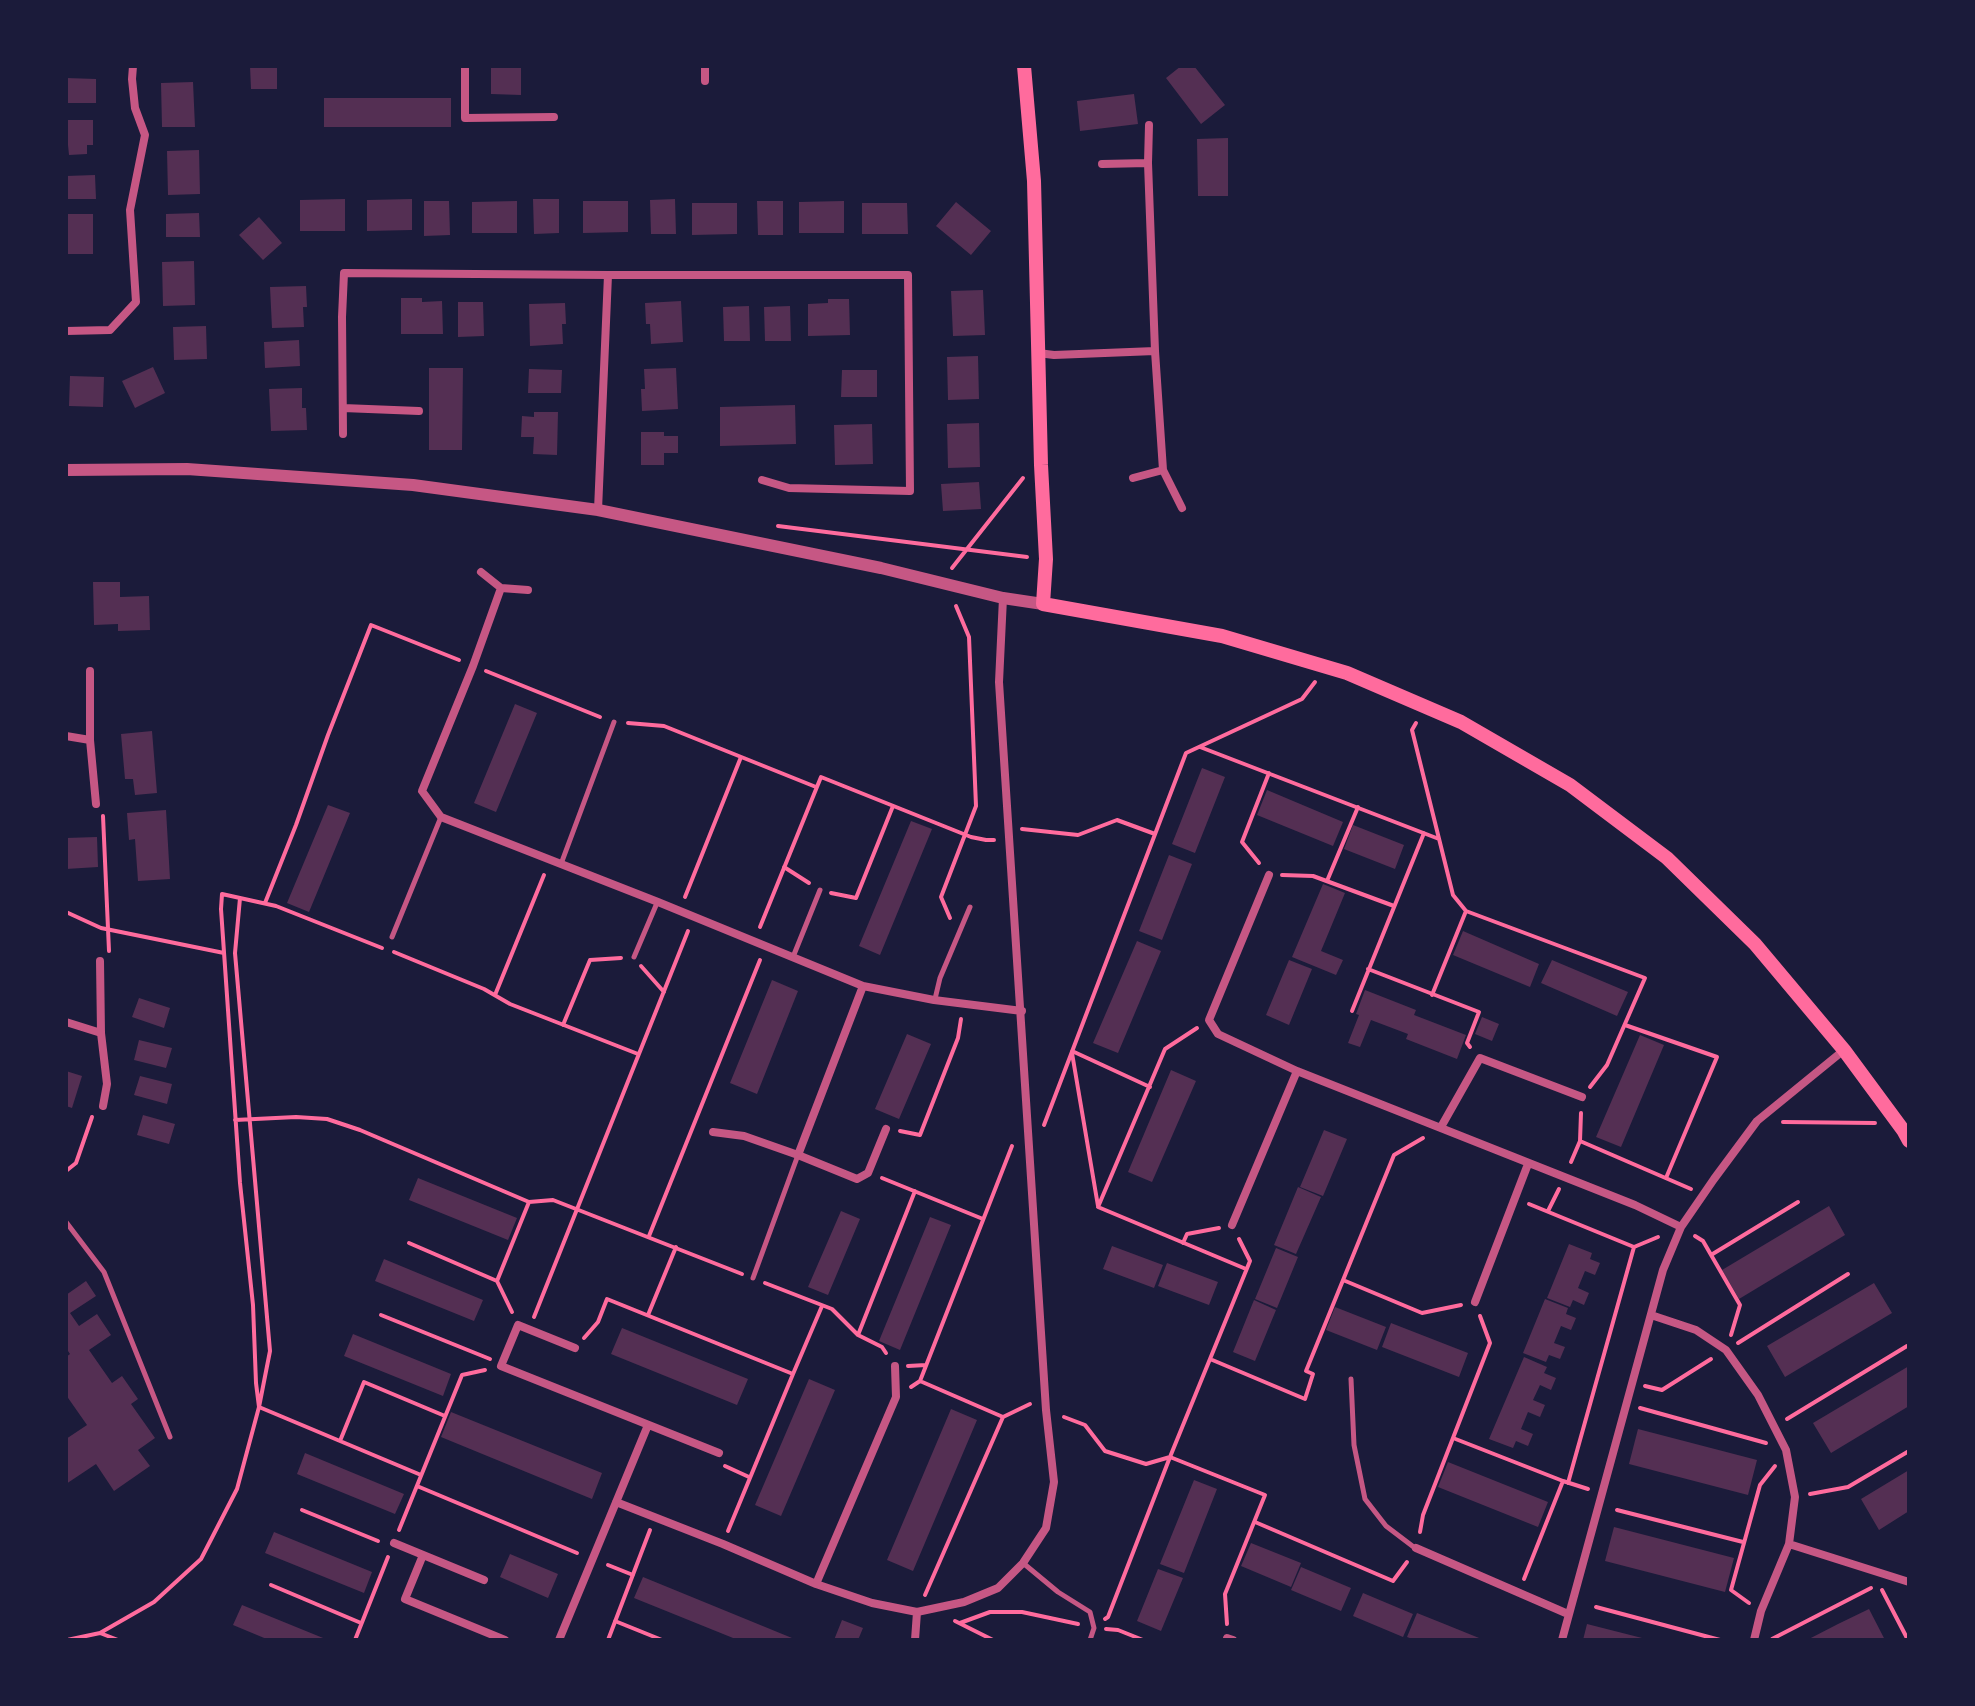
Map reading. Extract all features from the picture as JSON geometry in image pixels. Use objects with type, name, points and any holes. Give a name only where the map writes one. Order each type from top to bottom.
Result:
[{"type":"main road","points":[[1024,66],[1034,181],[1046,559],[1043,604],[1222,636],[1347,673],[1461,722],[1570,785],[1667,858],[1755,944],[1844,1050],[1906,1136]]},
{"type":"street","points":[[66,331],[110,330],[136,302],[130,210],[145,135],[135,108],[133,66]]},
{"type":"street","points":[[465,66],[465,118],[554,117]]},
{"type":"street","points":[[705,66],[705,81]]},
{"type":"street","points":[[1149,125],[1155,351],[1163,470],[1182,508]]},
{"type":"street","points":[[1102,164],[1148,163]]},
{"type":"street","points":[[343,434],[344,273],[908,275],[910,491],[789,488],[762,480]]},
{"type":"street","points":[[598,510],[608,275]]},
{"type":"street","points":[[1038,353],[1155,351]]},
{"type":"street","points":[[343,408],[419,411]]},
{"type":"street","points":[[66,470],[187,469],[413,485],[598,510],[1043,604]]},
{"type":"street","points":[[1133,478],[1163,470]]},
{"type":"street","points":[[481,572],[501,588],[528,590]]},
{"type":"street","points":[[501,588],[422,791],[441,817],[863,986],[934,1000],[1022,1011]]},
{"type":"street","points":[[616,1502],[816,1584],[872,1603],[917,1612],[964,1602],[998,1588],[1023,1563],[1046,1528],[1054,1482],[1046,1410],[999,682],[1003,598]]},
{"type":"street","points":[[90,671],[90,740],[96,804]]},
{"type":"street","points":[[66,736],[90,740]]},
{"type":"street","points":[[1269,875],[1209,1020],[1218,1034],[1297,1071],[1635,1205],[1681,1227]]},
{"type":"street","points":[[100,961],[101,1033],[107,1084],[103,1106]]},
{"type":"street","points":[[798,1155],[863,986]]},
{"type":"street","points":[[66,1022],[101,1033]]},
{"type":"street","points":[[1562,1640],[1663,1270],[1681,1227],[1757,1121],[1844,1050]]},
{"type":"street","points":[[1441,1127],[1480,1058],[1582,1097]]},
{"type":"street","points":[[1232,1225],[1297,1071]]},
{"type":"street","points":[[713,1132],[744,1136],[857,1179],[868,1173],[886,1129]]},
{"type":"street","points":[[1475,1302],[1528,1164]]},
{"type":"street","points":[[1651,1315],[1696,1330],[1726,1350],[1758,1395],[1786,1450],[1795,1497],[1789,1544],[1761,1611],[1754,1640]]},
{"type":"street","points":[[575,1348],[518,1325],[502,1365],[719,1453]]},
{"type":"street","points":[[816,1584],[896,1397],[895,1366]]},
{"type":"street","points":[[559,1640],[648,1425]]},
{"type":"street","points":[[394,1543],[484,1580]]},
{"type":"street","points":[[1789,1544],[1909,1582]]},
{"type":"street","points":[[1416,1548],[1568,1614]]},
{"type":"street","points":[[423,1555],[405,1599],[505,1640]]},
{"type":"street","points":[[915,1640],[917,1612]]},
{"type":"lane","points":[[560,865],[614,722]]},
{"type":"lane","points":[[392,937],[441,817]]},
{"type":"lane","points":[[793,957],[820,890]]},
{"type":"lane","points":[[634,957],[658,902]]},
{"type":"lane","points":[[934,1000],[970,907]]},
{"type":"lane","points":[[753,1278],[798,1155]]},
{"type":"lane","points":[[66,1222],[104,1272],[170,1437]]},
{"type":"lane","points":[[1351,1379],[1354,1445],[1365,1499],[1386,1526],[1416,1548]]},
{"type":"lane","points":[[1023,1563],[1058,1592],[1090,1612],[1094,1628],[1090,1640]]},
{"type":"path","points":[[958,936],[941,897],[976,806],[969,637],[946,584],[953,565],[966,548],[1022,480],[1041,465]]},
{"type":"path","points":[[774,526],[1046,559]]},
{"type":"path","points":[[265,903],[371,625],[576,709],[614,722],[664,726],[816,787]]},
{"type":"path","points":[[896,1397],[920,1381],[1013,1142],[1043,1128],[1186,753],[1302,699],[1326,667]]},
{"type":"path","points":[[1425,707],[1412,730],[1453,895],[1466,911],[1645,978],[1625,1025],[1717,1057],[1666,1178]]},
{"type":"path","points":[[1200,747],[1439,839]]},
{"type":"path","points":[[679,910],[742,756]]},
{"type":"path","points":[[1269,773],[1242,842],[1269,875],[1313,876],[1394,906]]},
{"type":"path","points":[[754,941],[821,777],[986,840]]},
{"type":"path","points":[[96,804],[103,815],[109,929]]},
{"type":"path","points":[[784,867],[820,890],[856,898],[893,806]]},
{"type":"path","points":[[1327,881],[1358,807]]},
{"type":"path","points":[[1008,828],[1078,835],[1117,820],[1155,834]]},
{"type":"path","points":[[1352,1011],[1424,833]]},
{"type":"path","points":[[495,995],[550,860]]},
{"type":"path","points":[[259,1407],[253,1305],[235,1120],[222,894],[265,903],[356,936],[484,989],[510,1004],[638,1054]]},
{"type":"path","points":[[67,1640],[100,1633],[154,1602],[201,1559],[237,1489],[259,1407],[270,1351],[235,953],[240,898]]},
{"type":"path","points":[[1432,995],[1466,911]]},
{"type":"path","points":[[66,912],[109,929],[224,953]]},
{"type":"path","points":[[529,1330],[694,917]]},
{"type":"path","points":[[649,1236],[766,946]]},
{"type":"path","points":[[563,1025],[590,960],[634,957],[664,992]]},
{"type":"path","points":[[1368,969],[1479,1012],[1467,1043],[1480,1058]]},
{"type":"path","points":[[886,1129],[920,1135],[958,1038],[963,1004]]},
{"type":"path","points":[[1098,1207],[1165,1049],[1209,1020]]},
{"type":"path","points":[[1072,1051],[1150,1087]]},
{"type":"path","points":[[1072,1051],[1098,1207]]},
{"type":"path","points":[[66,1171],[76,1163],[91,1118]]},
{"type":"path","points":[[235,1120],[327,1119],[360,1130],[529,1202],[553,1200],[577,1208],[832,1309],[858,1335],[882,1347],[895,1366],[926,1365]]},
{"type":"path","points":[[1757,1121],[1874,1123],[1906,1136]]},
{"type":"path","points":[[1210,1359],[1305,1399],[1313,1374],[1306,1371],[1394,1155],[1441,1127]]},
{"type":"path","points":[[1580,1141],[1704,1195]]},
{"type":"path","points":[[868,1173],[983,1219]]},
{"type":"path","points":[[1548,1211],[1564,1178]]},
{"type":"path","points":[[858,1335],[915,1191]]},
{"type":"path","points":[[1515,1198],[1634,1247],[1681,1227]]},
{"type":"path","points":[[497,1281],[529,1202]]},
{"type":"path","points":[[1711,1255],[1798,1202]]},
{"type":"path","points":[[1098,1207],[1247,1269]]},
{"type":"path","points":[[1094,1628],[1108,1617],[1250,1261],[1232,1225],[1187,1234],[1183,1243]]},
{"type":"path","points":[[409,1243],[497,1281],[518,1325]]},
{"type":"path","points":[[648,1315],[676,1247]]},
{"type":"path","points":[[1518,1593],[1566,1482],[1634,1247]]},
{"type":"path","points":[[1726,1350],[1848,1274]]},
{"type":"path","points":[[1255,1522],[1393,1581],[1416,1548],[1423,1515],[1490,1343],[1475,1302],[1422,1313],[1343,1280]]},
{"type":"path","points":[[575,1348],[598,1322],[607,1299],[793,1374]]},
{"type":"path","points":[[723,1544],[822,1305]]},
{"type":"path","points":[[381,1315],[502,1365]]},
{"type":"path","points":[[1774,1427],[1907,1346]]},
{"type":"path","points":[[355,1640],[462,1375],[502,1365]]},
{"type":"path","points":[[920,1381],[1003,1417]]},
{"type":"path","points":[[340,1441],[364,1382],[445,1416]]},
{"type":"path","points":[[917,1612],[1003,1417],[1031,1403],[1085,1425],[1105,1451],[1146,1464],[1170,1457],[1265,1495],[1225,1594],[1230,1639]]},
{"type":"path","points":[[1626,1405],[1786,1450],[1760,1485],[1731,1590],[1761,1611]]},
{"type":"path","points":[[259,1407],[421,1475]]},
{"type":"path","points":[[1453,1438],[1602,1493]]},
{"type":"path","points":[[1795,1497],[1848,1487],[1909,1451]]},
{"type":"path","points":[[719,1453],[722,1465],[750,1477]]},
{"type":"path","points":[[417,1486],[633,1575]]},
{"type":"path","points":[[302,1510],[385,1544],[394,1543]]},
{"type":"path","points":[[1617,1510],[1743,1543]]},
{"type":"path","points":[[608,1640],[655,1518]]},
{"type":"path","points":[[1770,1640],[1879,1584],[1908,1640]]},
{"type":"path","points":[[271,1585],[362,1624]]},
{"type":"path","points":[[1596,1607],[1720,1640]]},
{"type":"path","points":[[960,1623],[990,1612],[1022,1612],[1094,1628],[1118,1630],[1143,1640]]},
{"type":"path","points":[[615,1621],[662,1640]]},
{"type":"path","points":[[952,1621],[993,1640]]},
{"type":"path","points":[[97,1640],[100,1633]]},
{"type":"path","points":[[100,1633],[118,1640]]},
{"type":"building","points":[[250,66],[277,66],[277,89],[251,89]]},
{"type":"building","points":[[491,66],[521,66],[521,95],[491,94]]},
{"type":"building","points":[[1181,66],[1194,66],[1225,105],[1201,124],[1166,78]]},
{"type":"building","points":[[66,78],[96,79],[96,103],[66,103]]},
{"type":"building","points":[[193,82],[195,127],[162,127],[161,83]]},
{"type":"building","points":[[1134,94],[1138,124],[1080,131],[1077,101]]},
{"type":"building","points":[[324,98],[451,98],[451,127],[324,127]]},
{"type":"building","points":[[66,120],[93,120],[93,145],[87,145],[87,154],[69,155]]},
{"type":"building","points":[[1228,138],[1228,196],[1198,196],[1197,139]]},
{"type":"building","points":[[199,150],[200,194],[168,195],[167,151]]},
{"type":"building","points":[[95,175],[96,199],[66,199],[66,176]]},
{"type":"building","points":[[345,199],[345,231],[300,231],[300,200]]},
{"type":"building","points":[[412,199],[412,230],[367,231],[367,200]]},
{"type":"building","points":[[533,199],[559,199],[559,233],[534,234]]},
{"type":"building","points":[[675,199],[676,234],[651,234],[650,200]]},
{"type":"building","points":[[424,201],[449,201],[450,235],[424,236]]},
{"type":"building","points":[[517,201],[517,233],[472,233],[472,202]]},
{"type":"building","points":[[583,201],[628,201],[628,232],[583,233]]},
{"type":"building","points":[[757,201],[783,201],[783,235],[758,235]]},
{"type":"building","points":[[844,201],[844,233],[799,233],[799,202]]},
{"type":"building","points":[[956,202],[991,231],[971,255],[936,226]]},
{"type":"building","points":[[692,203],[737,203],[737,234],[692,235]]},
{"type":"building","points":[[862,203],[907,203],[908,234],[862,234]]},
{"type":"building","points":[[199,213],[200,237],[166,237],[166,214]]},
{"type":"building","points":[[66,214],[93,214],[93,254],[66,254]]},
{"type":"building","points":[[259,217],[282,243],[263,260],[239,235]]},
{"type":"building","points":[[194,261],[195,305],[163,306],[162,262]]},
{"type":"building","points":[[306,286],[304,327],[272,328],[270,287]]},
{"type":"building","points":[[983,290],[985,335],[953,336],[951,291]]},
{"type":"building","points":[[401,298],[422,298],[422,302],[442,301],[443,334],[401,334]]},
{"type":"building","points":[[828,299],[849,299],[850,335],[808,336],[808,304],[828,303]]},
{"type":"building","points":[[681,301],[683,342],[651,344],[645,303]]},
{"type":"building","points":[[458,302],[483,302],[484,336],[458,337]]},
{"type":"building","points":[[565,303],[563,344],[530,346],[529,304]]},
{"type":"building","points":[[749,306],[750,341],[724,341],[723,307]]},
{"type":"building","points":[[790,306],[791,341],[765,341],[764,307]]},
{"type":"building","points":[[206,326],[207,359],[174,360],[173,327]]},
{"type":"building","points":[[299,340],[300,366],[265,368],[264,342]]},
{"type":"building","points":[[978,356],[979,399],[948,400],[947,357]]},
{"type":"building","points":[[153,367],[165,393],[135,408],[122,381]]},
{"type":"building","points":[[429,368],[463,368],[462,450],[429,450]]},
{"type":"building","points":[[676,368],[678,409],[642,411],[644,369]]},
{"type":"building","points":[[529,369],[562,370],[561,393],[528,393]]},
{"type":"building","points":[[842,370],[877,370],[877,397],[841,397]]},
{"type":"building","points":[[70,376],[104,377],[103,407],[69,406]]},
{"type":"building","points":[[302,388],[307,430],[271,431],[269,389]]},
{"type":"building","points":[[795,405],[796,444],[720,446],[720,407]]},
{"type":"building","points":[[534,412],[558,412],[557,455],[533,454],[534,437],[521,437],[522,416],[534,417]]},
{"type":"building","points":[[979,423],[980,467],[948,468],[947,424]]},
{"type":"building","points":[[872,424],[873,464],[835,465],[834,425]]},
{"type":"building","points":[[641,432],[664,432],[664,436],[678,436],[678,453],[664,453],[664,465],[641,465]]},
{"type":"building","points":[[979,482],[981,509],[943,511],[941,484]]},
{"type":"building","points":[[93,582],[120,582],[120,597],[149,596],[150,630],[118,631],[118,624],[94,625]]},
{"type":"building","points":[[515,704],[537,713],[496,812],[474,803]]},
{"type":"building","points":[[152,731],[157,793],[135,795],[133,779],[125,779],[121,734]]},
{"type":"building","points":[[1202,768],[1225,777],[1195,853],[1172,844]]},
{"type":"building","points":[[1267,790],[1343,822],[1333,846],[1257,815]]},
{"type":"building","points":[[328,805],[350,813],[309,912],[287,903]]},
{"type":"building","points":[[166,810],[170,879],[138,881],[135,839],[129,840],[127,813]]},
{"type":"building","points":[[911,821],[932,829],[880,955],[859,946]]},
{"type":"building","points":[[1353,825],[1404,845],[1395,869],[1344,849]]},
{"type":"building","points":[[97,837],[98,867],[66,869],[66,838]]},
{"type":"building","points":[[1169,855],[1192,864],[1162,940],[1139,931]]},
{"type":"building","points":[[1323,884],[1345,893],[1321,951],[1343,960],[1336,975],[1292,957]]},
{"type":"building","points":[[1463,931],[1539,964],[1530,987],[1453,955]]},
{"type":"building","points":[[1137,941],[1161,951],[1118,1053],[1093,1043]]},
{"type":"building","points":[[1289,960],[1312,969],[1289,1025],[1266,1015]]},
{"type":"building","points":[[1552,960],[1628,992],[1617,1016],[1541,983]]},
{"type":"building","points":[[772,980],[798,991],[757,1094],[730,1083]]},
{"type":"building","points":[[1365,990],[1416,1010],[1414,1015],[1466,1035],[1457,1059],[1406,1039],[1408,1034],[1371,1020],[1360,1047],[1348,1043]]},
{"type":"building","points":[[139,998],[170,1008],[164,1028],[132,1017]]},
{"type":"building","points":[[1482,1017],[1499,1024],[1492,1041],[1475,1034]]},
{"type":"building","points":[[907,1034],[931,1044],[899,1119],[875,1109]]},
{"type":"building","points":[[1640,1035],[1664,1045],[1621,1147],[1596,1137]]},
{"type":"building","points":[[139,1040],[172,1048],[166,1068],[134,1060]]},
{"type":"building","points":[[1171,1070],[1196,1081],[1152,1182],[1128,1172]]},
{"type":"building","points":[[66,1071],[82,1076],[72,1108],[66,1106]]},
{"type":"building","points":[[140,1076],[172,1084],[167,1104],[134,1095]]},
{"type":"building","points":[[143,1115],[175,1124],[169,1144],[137,1135]]},
{"type":"building","points":[[1324,1130],[1347,1139],[1323,1196],[1300,1187]]},
{"type":"building","points":[[418,1178],[517,1218],[508,1240],[409,1200]]},
{"type":"building","points":[[1298,1187],[1321,1197],[1296,1254],[1274,1245]]},
{"type":"building","points":[[1829,1206],[1845,1235],[1739,1299],[1722,1270]]},
{"type":"building","points":[[841,1211],[860,1219],[828,1295],[808,1287]]},
{"type":"building","points":[[930,1217],[951,1225],[900,1350],[879,1341]]},
{"type":"building","points":[[1569,1244],[1592,1253],[1590,1259],[1600,1263],[1595,1275],[1585,1271],[1578,1288],[1589,1293],[1584,1305],[1573,1300],[1570,1307],[1547,1298]]},
{"type":"building","points":[[1112,1246],[1163,1265],[1154,1288],[1103,1269]]},
{"type":"building","points":[[1276,1248],[1298,1257],[1277,1308],[1255,1299]]},
{"type":"building","points":[[384,1259],[483,1300],[474,1321],[375,1281]]},
{"type":"building","points":[[1167,1263],[1218,1282],[1209,1305],[1158,1286]]},
{"type":"building","points":[[86,1281],[96,1296],[70,1313],[79,1326],[97,1314],[111,1335],[89,1350],[112,1383],[122,1376],[138,1399],[131,1404],[155,1438],[138,1450],[150,1466],[114,1491],[96,1464],[66,1484],[66,1439],[87,1425],[66,1395],[66,1357],[70,1354],[66,1348],[66,1295]]},
{"type":"building","points":[[1874,1283],[1892,1313],[1785,1377],[1767,1346]]},
{"type":"building","points":[[1545,1299],[1568,1308],[1566,1314],[1576,1318],[1571,1330],[1561,1326],[1554,1343],[1565,1347],[1560,1359],[1549,1355],[1546,1362],[1523,1353]]},
{"type":"building","points":[[1254,1300],[1276,1310],[1255,1361],[1233,1352]]},
{"type":"building","points":[[1335,1307],[1386,1327],[1377,1350],[1326,1330]]},
{"type":"building","points":[[1391,1323],[1468,1353],[1459,1377],[1382,1347]]},
{"type":"building","points":[[622,1328],[748,1379],[737,1405],[611,1354]]},
{"type":"building","points":[[353,1334],[451,1374],[443,1396],[344,1356]]},
{"type":"building","points":[[1524,1357],[1547,1367],[1544,1373],[1556,1378],[1551,1390],[1540,1385],[1533,1400],[1545,1405],[1540,1417],[1528,1412],[1521,1429],[1533,1434],[1528,1446],[1516,1441],[1513,1448],[1489,1439]]},
{"type":"building","points":[[1909,1366],[1909,1406],[1831,1453],[1813,1423]]},
{"type":"building","points":[[809,1379],[835,1390],[781,1516],[755,1505]]},
{"type":"building","points":[[951,1409],[977,1420],[913,1571],[887,1560]]},
{"type":"building","points":[[451,1412],[602,1473],[592,1499],[441,1437]]},
{"type":"building","points":[[1638,1429],[1757,1460],[1748,1495],[1629,1464]]},
{"type":"building","points":[[305,1453],[404,1494],[395,1514],[297,1474]]},
{"type":"building","points":[[1448,1462],[1548,1502],[1538,1527],[1438,1487]]},
{"type":"building","points":[[1909,1470],[1909,1511],[1879,1530],[1861,1499]]},
{"type":"building","points":[[1194,1480],[1217,1489],[1184,1573],[1160,1564]]},
{"type":"building","points":[[1614,1527],[1734,1558],[1725,1592],[1605,1561]]},
{"type":"building","points":[[274,1532],[372,1572],[364,1593],[265,1553]]},
{"type":"building","points":[[1251,1543],[1301,1563],[1291,1587],[1241,1566]]},
{"type":"building","points":[[510,1554],[558,1574],[548,1598],[500,1577]]},
{"type":"building","points":[[1301,1567],[1351,1588],[1341,1611],[1291,1590]]},
{"type":"building","points":[[1158,1569],[1183,1578],[1161,1631],[1137,1621]]},
{"type":"building","points":[[643,1577],[792,1638],[738,1640],[634,1598]]},
{"type":"building","points":[[1363,1593],[1413,1614],[1403,1637],[1353,1616]]},
{"type":"building","points":[[242,1605],[328,1640],[269,1640],[233,1625]]},
{"type":"building","points":[[1869,1609],[1885,1640],[1807,1640],[1838,1624]]},
{"type":"building","points":[[1417,1613],[1484,1640],[1415,1640],[1407,1637]]},
{"type":"building","points":[[842,1620],[863,1628],[858,1640],[834,1640]]},
{"type":"building","points":[[1587,1624],[1646,1639],[1646,1640],[1583,1640]]}]
